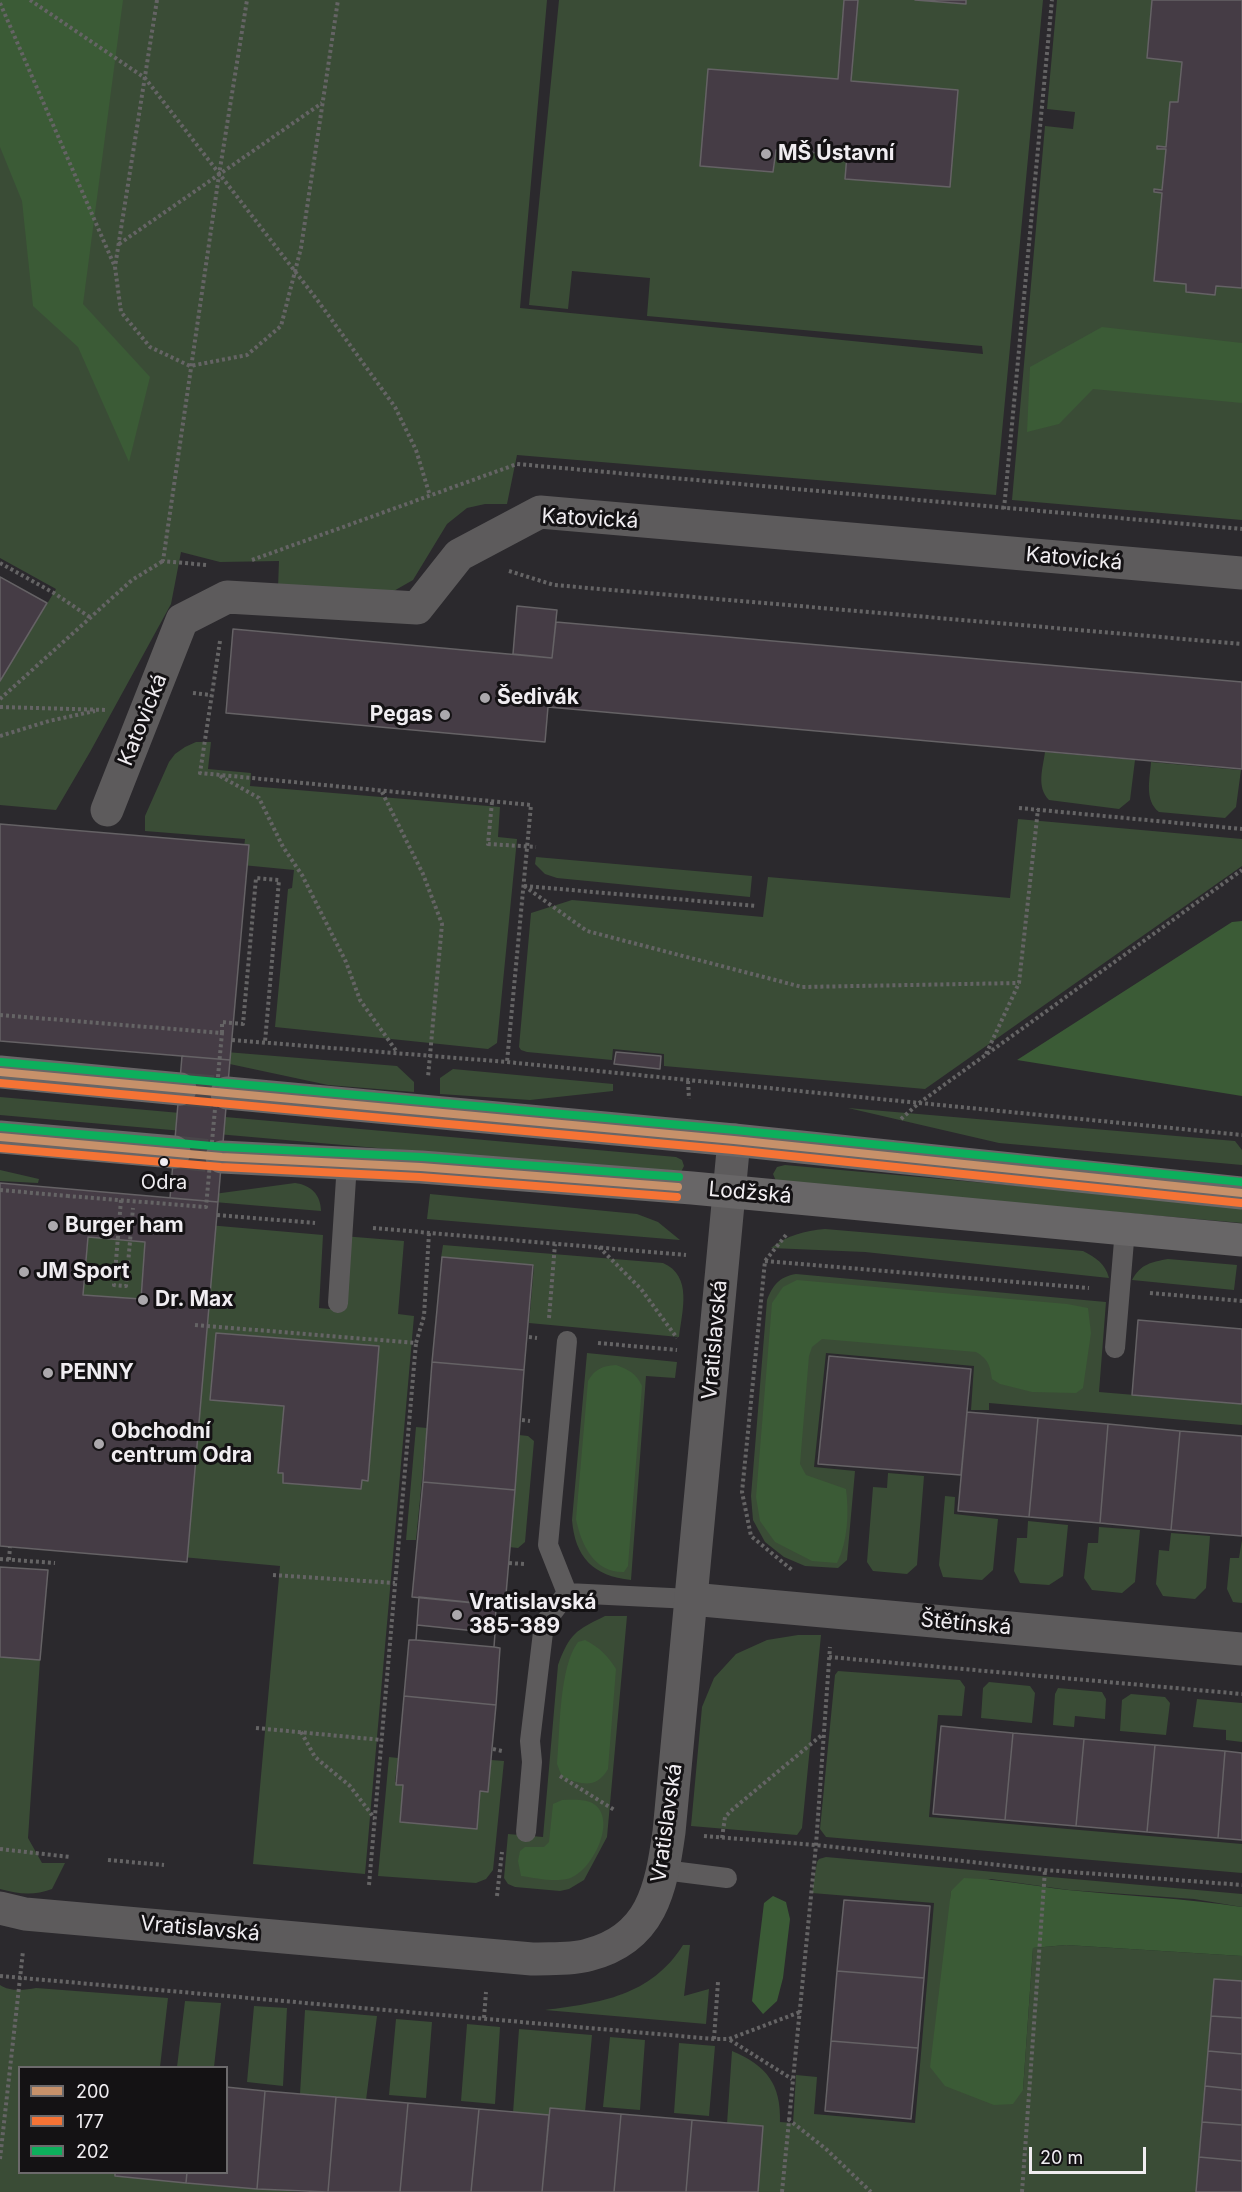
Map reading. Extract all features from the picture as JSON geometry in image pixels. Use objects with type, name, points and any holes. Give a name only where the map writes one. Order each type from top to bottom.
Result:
[{"type":"street","name":"Katovická","points":[[107,810],[182,620],[227,597],[417,608],[459,555],[540,512],[1242,573]]},
{"type":"street","points":[[0,1072],[180,1089]]},
{"type":"street","points":[[227,1093],[734,1140],[1242,1193]]},
{"type":"street","points":[[0,1137],[174,1152]]},
{"type":"street","name":"Vratislavská","points":[[0,1908],[25,1914],[532,1959],[588,1955],[615,1945],[637,1928],[654,1903],[664,1870],[734,1140]]},
{"type":"street","name":"Lodžská","points":[[222,1156],[421,1167],[729,1191],[1242,1240]]},
{"type":"street","name":"Štětínská","points":[[691,1599],[1242,1649]]},
{"type":"lane","points":[[338,1303],[347,1163]]},
{"type":"lane","points":[[1115,1348],[1125,1229]]},
{"type":"lane","points":[[567,1341],[548,1545],[567,1593]]},
{"type":"lane","points":[[567,1593],[691,1599]]},
{"type":"lane","points":[[526,1832],[532,1762],[530,1741],[544,1624],[567,1593]]},
{"type":"lane","points":[[664,1870],[727,1878]]},
{"type":"path","points":[[30,0],[145,78],[318,301],[395,407],[416,450],[430,496]]},
{"type":"path","points":[[157,0],[115,267],[121,312],[150,346],[190,366],[247,355],[280,326],[301,248],[338,0]]},
{"type":"path","points":[[190,366],[247,0]]},
{"type":"path","points":[[1052,0],[1004,509],[1242,529]]},
{"type":"path","points":[[0,3],[115,267]]},
{"type":"path","points":[[118,244],[323,103]]},
{"type":"path","points":[[0,699],[132,580],[163,561]]},
{"type":"path","points":[[0,563],[54,593],[91,618]]},
{"type":"path","points":[[554,585],[1242,644]]},
{"type":"path","points":[[227,597],[200,773],[531,805],[507,1062]]},
{"type":"path","points":[[0,707],[115,711]]},
{"type":"path","points":[[0,736],[49,721],[102,710]]},
{"type":"path","points":[[217,775],[259,798],[284,847],[302,875],[346,962],[360,1000],[398,1052]]},
{"type":"path","points":[[382,791],[423,874],[442,924],[429,1055]]},
{"type":"path","points":[[492,802],[488,844],[536,848]]},
{"type":"path","points":[[1019,807],[1242,829]]},
{"type":"path","points":[[986,1055],[1019,983],[1038,809]]},
{"type":"path","points":[[919,1104],[1242,870]]},
{"type":"path","points":[[0,1190],[206,1207],[222,1022],[243,1024],[256,878],[279,880],[264,1042]]},
{"type":"path","points":[[523,885],[757,906]]},
{"type":"path","points":[[523,885],[587,931],[802,987],[1019,983]]},
{"type":"path","points":[[0,1015],[222,1033]]},
{"type":"path","points":[[232,1040],[507,1062],[1242,1136]]},
{"type":"path","points":[[121,1200],[114,1285],[126,1286],[133,1208]]},
{"type":"path","points":[[369,1885],[416,1342],[424,1316],[429,1233]]},
{"type":"path","points":[[548,1328],[555,1244]]},
{"type":"path","points":[[599,1247],[641,1289],[680,1342]]},
{"type":"path","points":[[765,1261],[742,1492],[751,1536],[792,1570],[802,1571]]},
{"type":"path","points":[[195,1325],[416,1342]]},
{"type":"path","points":[[601,1343],[687,1351]]},
{"type":"path","points":[[9,1560],[10,1547]]},
{"type":"path","points":[[0,1559],[55,1563]]},
{"type":"path","points":[[509,1563],[528,1564]]},
{"type":"path","points":[[273,1575],[395,1584]]},
{"type":"path","points":[[782,2192],[816,1845],[830,1646]]},
{"type":"path","points":[[829,1658],[1242,1694]]},
{"type":"path","points":[[256,1728],[382,1740]]},
{"type":"path","points":[[301,1732],[315,1757],[350,1786],[375,1820]]},
{"type":"path","points":[[722,1838],[725,1817],[824,1733]]},
{"type":"path","points":[[493,1749],[501,1750]]},
{"type":"path","points":[[532,1762],[557,1773],[616,1811]]},
{"type":"path","points":[[697,1835],[816,1845],[1045,1870],[1242,1885]]},
{"type":"path","points":[[497,1896],[503,1841]]},
{"type":"path","points":[[0,1849],[70,1857]]},
{"type":"path","points":[[108,1860],[164,1865]]},
{"type":"path","points":[[1022,2192],[1045,1870]]},
{"type":"path","points":[[0,2159],[23,1944]]},
{"type":"path","points":[[0,1976],[714,2039],[729,2039],[800,2012]]},
{"type":"path","points":[[714,2039],[718,1982]]},
{"type":"path","points":[[484,2018],[487,1985]]},
{"type":"path","points":[[729,2039],[792,2079]]},
{"type":"path","points":[[788,2118],[826,2149],[871,2192]]},
{"type":"green space","points":[[0,0],[547,0],[520,308],[983,354],[982,346],[647,316],[650,278],[572,271],[568,309],[529,305],[559,0],[844,0],[838,79],[700,166],[773,172],[776,150],[847,155],[846,179],[949,187],[851,81],[858,0],[915,0],[965,4],[966,0],[1043,0],[996,495],[517,455],[507,504],[485,504],[467,508],[447,524],[413,580],[392,592],[278,588],[279,561],[220,562],[181,552],[171,604],[56,810],[0,805],[0,681],[56,589],[0,558]]},
{"type":"green space","points":[[0,0],[123,0],[83,304],[150,377],[129,462],[78,347],[33,306],[22,201],[0,147]]},
{"type":"green space","points":[[1057,0],[1152,0],[1147,58],[1182,62],[1178,102],[1170,102],[1166,147],[1158,146],[1158,149],[1166,149],[1162,190],[1154,189],[1154,192],[1162,193],[1154,281],[1186,284],[1186,292],[1215,295],[1216,286],[1242,288],[1242,520],[1012,500],[1045,126],[1073,129],[1075,112],[1047,109]]},
{"type":"green space","points":[[1102,327],[1242,343],[1242,403],[1093,389],[1059,424],[1027,432],[1030,367]]},
{"type":"green space","points":[[196,742],[211,742],[208,769],[251,773],[250,786],[500,807],[498,837],[517,839],[497,1043],[488,1049],[275,1027],[288,889],[292,888],[294,870],[242,865],[245,839],[145,831],[145,816],[169,762],[175,754]]},
{"type":"green space","points":[[1045,752],[1135,760],[1130,800],[1119,809],[1049,800],[1041,783]]},
{"type":"green space","points":[[1151,762],[1241,770],[1236,807],[1225,818],[1159,812],[1151,802],[1149,782]]},
{"type":"green space","points":[[1018,819],[1242,839],[1242,866],[925,1089],[664,1066],[664,1054],[613,1049],[612,1060],[527,1052],[519,1047],[531,913],[572,900],[763,917],[768,877],[1010,898]]},
{"type":"green space","points":[[536,857],[752,876],[750,897],[557,878],[545,874],[535,864]]},
{"type":"green space","points":[[1242,921],[1242,1096],[1017,1060],[1232,922]]},
{"type":"green space","points":[[226,1052],[397,1066],[414,1082],[414,1092],[328,1085],[225,1063]]},
{"type":"green space","points":[[453,1069],[613,1084],[613,1091],[530,1100],[440,1094],[440,1078]]},
{"type":"green space","points":[[0,1097],[676,1157],[682,1160],[684,1166],[681,1172],[674,1174],[0,1115]]},
{"type":"green space","points":[[848,1108],[1235,1141],[1242,1150],[1242,1165],[999,1143]]},
{"type":"green space","points":[[785,1165],[1242,1206],[1242,1223],[776,1181],[773,1174],[777,1167]]},
{"type":"green space","points":[[0,1170],[39,1179],[38,1183],[0,1181]]},
{"type":"green space","points":[[295,1183],[306,1186],[314,1192],[321,1205],[321,1211],[214,1202],[214,1194]]},
{"type":"green space","points":[[430,1194],[637,1214],[658,1222],[680,1240],[427,1219]]},
{"type":"green space","points":[[208,1225],[323,1235],[319,1308],[340,1310],[343,1236],[404,1241],[398,1314],[414,1316],[365,1874],[253,1864],[280,1566],[182,1557]],"holes":[[[216,1333],[379,1347],[368,1480],[362,1480],[361,1489],[283,1483],[283,1473],[278,1473],[284,1406],[210,1400]]]},
{"type":"green space","points":[[825,1229],[1083,1251],[1105,1268],[1109,1278],[865,1252],[771,1248],[796,1234]]},
{"type":"green space","points":[[88,1237],[145,1242],[141,1299],[83,1295]]},
{"type":"green space","points":[[443,1245],[663,1263],[679,1276],[682,1285],[683,1306],[679,1337],[529,1323],[534,1266],[441,1258]]},
{"type":"green space","points":[[1168,1259],[1237,1265],[1234,1290],[1132,1280],[1143,1267]]},
{"type":"green space","points":[[796,1274],[1106,1302],[1099,1392],[1242,1404],[1242,1425],[989,1403],[989,1410],[971,1410],[974,1366],[826,1353],[814,1467],[855,1471],[847,1560],[838,1568],[805,1566],[784,1557],[765,1542],[753,1520],[751,1496],[767,1300],[777,1282]]},
{"type":"green space","points":[[797,1280],[1067,1304],[1088,1308],[1091,1333],[1083,1388],[1076,1393],[1032,1392],[1000,1384],[992,1379],[988,1363],[976,1352],[822,1339],[812,1347],[809,1356],[800,1464],[806,1475],[846,1489],[847,1517],[843,1546],[837,1563],[812,1561],[775,1542],[760,1521],[756,1497],[772,1303],[783,1287]]},
{"type":"green space","points":[[587,1353],[677,1362],[675,1378],[646,1376],[631,1580],[618,1578],[596,1569],[582,1554],[574,1533],[572,1520]]},
{"type":"green space","points":[[616,1365],[632,1372],[642,1386],[628,1566],[624,1572],[605,1568],[597,1562],[585,1547],[576,1519],[588,1381],[599,1369]]},
{"type":"green space","points":[[416,1427],[427,1428],[416,1540],[406,1540]]},
{"type":"green space","points":[[519,1435],[528,1436],[534,1441],[525,1542],[518,1548],[509,1547]]},
{"type":"green space","points":[[888,1473],[924,1476],[917,1565],[907,1574],[873,1571],[867,1562],[873,1487],[887,1488]]},
{"type":"green space","points":[[945,1496],[955,1497],[954,1514],[998,1519],[993,1570],[982,1580],[943,1577],[939,1565]]},
{"type":"green space","points":[[1028,1521],[1068,1525],[1063,1576],[1049,1585],[1020,1583],[1014,1571],[1017,1538],[1027,1538]]},
{"type":"green space","points":[[1099,1527],[1140,1530],[1135,1582],[1122,1593],[1092,1590],[1084,1578],[1088,1543],[1098,1543]]},
{"type":"green space","points":[[1171,1533],[1210,1536],[1206,1588],[1195,1599],[1163,1596],[1156,1584],[1159,1550],[1169,1551]]},
{"type":"green space","points":[[1242,1540],[1242,1603],[1233,1602],[1227,1589],[1230,1558],[1239,1558]]},
{"type":"green space","points":[[605,1616],[627,1616],[607,1837],[584,1880],[569,1889],[560,1891],[515,1887],[508,1884],[504,1878],[508,1834],[543,1837],[558,1665],[570,1639],[587,1625]]},
{"type":"green space","points":[[798,1635],[821,1635],[802,1828],[797,1835],[691,1826],[702,1707],[714,1678],[736,1654],[767,1640]]},
{"type":"green space","points":[[585,1640],[603,1652],[616,1669],[608,1769],[593,1783],[576,1782],[562,1777],[557,1764],[567,1667],[578,1642]]},
{"type":"green space","points":[[0,1657],[40,1660],[28,1838],[42,1863],[65,1863],[52,1889],[39,1893],[20,1893],[0,1889]]},
{"type":"green space","points":[[838,1671],[960,1680],[965,1687],[962,1716],[938,1715],[929,1817],[1242,1844],[1242,1873],[826,1837],[820,1829],[835,1675]]},
{"type":"green space","points":[[989,1682],[1030,1686],[1035,1693],[1032,1723],[981,1718],[983,1688]]},
{"type":"green space","points":[[1058,1688],[1102,1692],[1106,1699],[1105,1719],[1075,1716],[1074,1727],[1053,1725],[1055,1694]]},
{"type":"green space","points":[[1131,1694],[1165,1697],[1170,1703],[1166,1735],[1120,1731],[1122,1700]]},
{"type":"green space","points":[[1197,1699],[1242,1703],[1242,1742],[1226,1740],[1226,1730],[1193,1727]]},
{"type":"green space","points":[[389,1757],[398,1758],[395,1782],[403,1783],[400,1822],[477,1829],[480,1790],[491,1760],[504,1761],[493,1870],[486,1879],[476,1883],[378,1876]]},
{"type":"green space","points":[[562,1800],[587,1801],[599,1809],[603,1819],[603,1831],[593,1856],[586,1867],[567,1879],[550,1880],[521,1876],[518,1861],[520,1851],[525,1847],[544,1847],[549,1842],[553,1804]]},
{"type":"green space","points":[[826,1857],[1242,1894],[1242,1907],[1194,1899],[1069,1890],[991,1879],[951,1891],[950,1905],[1023,2090],[1033,1948],[1066,1945],[1242,1956],[1242,1982],[1214,1979],[1196,2192],[756,2192],[727,2124],[732,2051],[754,2063],[770,2078],[778,2097],[780,2122],[793,2123],[796,2075],[817,2077],[814,2114],[915,2123],[934,1903],[812,1893],[817,1862]]},
{"type":"green space","points":[[964,1878],[1242,1907],[1242,1956],[1066,1945],[1033,1948],[1023,2090],[1013,2104],[994,2105],[945,2086],[930,2067],[951,1891]]},
{"type":"green space","points":[[773,1896],[786,1902],[790,1919],[783,1978],[777,2001],[763,2014],[752,2001],[764,1903]]},
{"type":"green space","points":[[683,1945],[690,1945],[684,1996],[709,1989],[706,2024],[545,2010],[604,2000],[640,1986],[656,1976]]},
{"type":"green space","points":[[0,1985],[13,1990],[36,1988],[168,1998],[160,2066],[18,2066],[18,2174],[115,2174],[115,2176],[299,2192],[0,2192]]},
{"type":"green space","points":[[185,2001],[221,2003],[214,2066],[177,2066]]},
{"type":"green space","points":[[254,2006],[287,2008],[283,2086],[247,2082]]},
{"type":"green space","points":[[305,2010],[377,2016],[366,2100],[300,2094]]},
{"type":"green space","points":[[396,2019],[432,2022],[426,2098],[389,2095]]},
{"type":"green space","points":[[467,2024],[500,2027],[495,2104],[461,2101]]},
{"type":"green space","points":[[519,2029],[592,2035],[585,2112],[550,2109],[549,2116],[513,2113]]},
{"type":"green space","points":[[610,2037],[645,2040],[640,2110],[603,2107]]},
{"type":"green space","points":[[679,2043],[715,2046],[709,2116],[674,2113]]},
{"type":"building","points":[[844,0],[858,0],[851,81],[958,90],[950,187],[845,179],[847,155],[776,150],[773,172],[700,166],[708,69],[838,79]]},
{"type":"building","points":[[915,0],[966,0],[966,4]]},
{"type":"building","points":[[1152,0],[1242,0],[1242,288],[1216,286],[1215,295],[1186,292],[1186,284],[1154,281],[1162,193],[1154,192],[1154,189],[1162,190],[1166,149],[1157,149],[1157,146],[1166,147],[1170,102],[1178,102],[1182,62],[1147,58]]},
{"type":"building","points":[[0,577],[47,603],[0,681]]},
{"type":"building","points":[[517,606],[557,610],[552,658],[513,654]]},
{"type":"building","points":[[556,622],[1242,682],[1242,769],[548,707],[545,742],[226,713],[233,629],[552,658]]},
{"type":"building","points":[[0,824],[249,845],[230,1060],[0,1041]]},
{"type":"building","points":[[616,1052],[661,1056],[660,1069],[614,1064]]},
{"type":"building","points":[[182,1056],[230,1060],[218,1202],[170,1198]]},
{"type":"building","name":"Obchodní centrum Odra","points":[[0,1183],[218,1202],[187,1562],[0,1546]],"holes":[[[88,1237],[145,1242],[141,1299],[83,1295]]]},
{"type":"building","points":[[442,1257],[533,1265],[524,1370],[432,1362]]},
{"type":"building","points":[[1138,1320],[1242,1329],[1242,1404],[1132,1395]]},
{"type":"building","points":[[216,1333],[379,1346],[368,1481],[362,1480],[361,1489],[283,1483],[283,1473],[278,1473],[284,1406],[210,1400]]},
{"type":"building","points":[[829,1356],[971,1369],[961,1475],[818,1464]]},
{"type":"building","points":[[432,1362],[524,1370],[515,1490],[423,1482]]},
{"type":"building","points":[[967,1412],[1038,1418],[1029,1517],[958,1511]]},
{"type":"building","points":[[1038,1418],[1108,1424],[1100,1523],[1029,1517]]},
{"type":"building","points":[[1108,1424],[1180,1431],[1171,1530],[1100,1523]]},
{"type":"building","points":[[1180,1431],[1242,1436],[1242,1536],[1171,1530]]},
{"type":"building","points":[[423,1482],[515,1490],[505,1606],[412,1597]]},
{"type":"building","points":[[0,1567],[48,1570],[40,1660],[0,1657]]},
{"type":"building","name":"Vratislavská 385-389","points":[[419,1597],[496,1605],[495,1633],[417,1625]]},
{"type":"building","points":[[417,1625],[495,1633],[494,1647],[500,1648],[496,1705],[404,1696],[409,1640],[416,1640]]},
{"type":"building","points":[[417,1625],[495,1633],[494,1647],[416,1640]]},
{"type":"building","points":[[404,1696],[496,1705],[488,1792],[480,1791],[477,1829],[400,1822],[403,1785],[396,1785]]},
{"type":"building","points":[[941,1726],[1013,1733],[1005,1820],[933,1814]]},
{"type":"building","points":[[1013,1733],[1084,1739],[1076,1826],[1005,1820]]},
{"type":"building","points":[[1084,1739],[1155,1745],[1147,1832],[1076,1826]]},
{"type":"building","points":[[1155,1745],[1225,1751],[1218,1838],[1147,1832]]},
{"type":"building","points":[[1225,1751],[1242,1753],[1242,1840],[1218,1838]]},
{"type":"building","points":[[844,1900],[930,1906],[924,1978],[837,1971]]},
{"type":"building","points":[[837,1971],[924,1978],[918,2048],[831,2041]]},
{"type":"building","points":[[1214,1979],[1242,1981],[1242,2018],[1211,2016]]},
{"type":"building","points":[[1211,2016],[1242,2018],[1242,2054],[1208,2051]]},
{"type":"building","points":[[831,2041],[918,2048],[911,2119],[825,2111]]},
{"type":"building","points":[[1208,2051],[1242,2054],[1242,2090],[1205,2086]]},
{"type":"building","points":[[1205,2086],[1242,2090],[1242,2125],[1202,2122]]},
{"type":"building","points":[[228,2087],[265,2091],[257,2189],[186,2183],[187,2174],[228,2174]]},
{"type":"building","points":[[265,2091],[336,2097],[328,2192],[257,2189]]},
{"type":"building","points":[[336,2097],[408,2103],[400,2192],[328,2192]]},
{"type":"building","points":[[408,2103],[479,2109],[471,2192],[400,2192]]},
{"type":"building","points":[[550,2108],[621,2114],[614,2192],[542,2192]]},
{"type":"building","points":[[479,2109],[549,2115],[542,2192],[471,2192]]},
{"type":"building","points":[[621,2114],[692,2120],[686,2192],[614,2192]]},
{"type":"building","points":[[692,2120],[763,2126],[758,2192],[686,2192]]},
{"type":"building","points":[[1202,2122],[1242,2125],[1242,2161],[1199,2157]]},
{"type":"building","points":[[1199,2157],[1242,2161],[1242,2192],[1196,2192]]},
{"type":"building","points":[[115,2174],[187,2174],[186,2183],[115,2176]]},
{"type":"tunnel","points":[[180,1089],[227,1093]]},
{"type":"tunnel","points":[[174,1152],[222,1157]]},
{"type":"transit line","name":"202","points":[[1,1062],[735,1130],[1242,1182]]},
{"type":"transit line","name":"200","points":[[0,1072],[734,1140],[1242,1193]]},
{"type":"transit line","name":"177","points":[[0,1083],[733,1150],[1241,1203]]},
{"type":"transit line","name":"202","points":[[1,1127],[223,1147],[422,1157],[679,1177]]},
{"type":"transit line","name":"200","points":[[0,1137],[222,1157],[421,1167],[678,1187]]},
{"type":"transit line","name":"177","points":[[0,1148],[221,1167],[420,1177],[677,1197]]},
{"type":"place","name":"MŠ Ústavní","points":[[766,154]]},
{"type":"place","name":"Šedivák","points":[[485,698]]},
{"type":"place","name":"Pegas","points":[[445,715]]},
{"type":"place","name":"Odra","points":[[164,1162]]},
{"type":"place","name":"Burger ham","points":[[53,1226]]},
{"type":"place","name":"JM Sport","points":[[24,1272]]},
{"type":"place","name":"Dr. Max","points":[[143,1300]]},
{"type":"place","name":"PENNY","points":[[48,1373]]},
{"type":"place","name":"Obchodní centrum Odra","points":[[99,1444]]},
{"type":"place","name":"Vratislavská 385-389","points":[[457,1615]]}]
